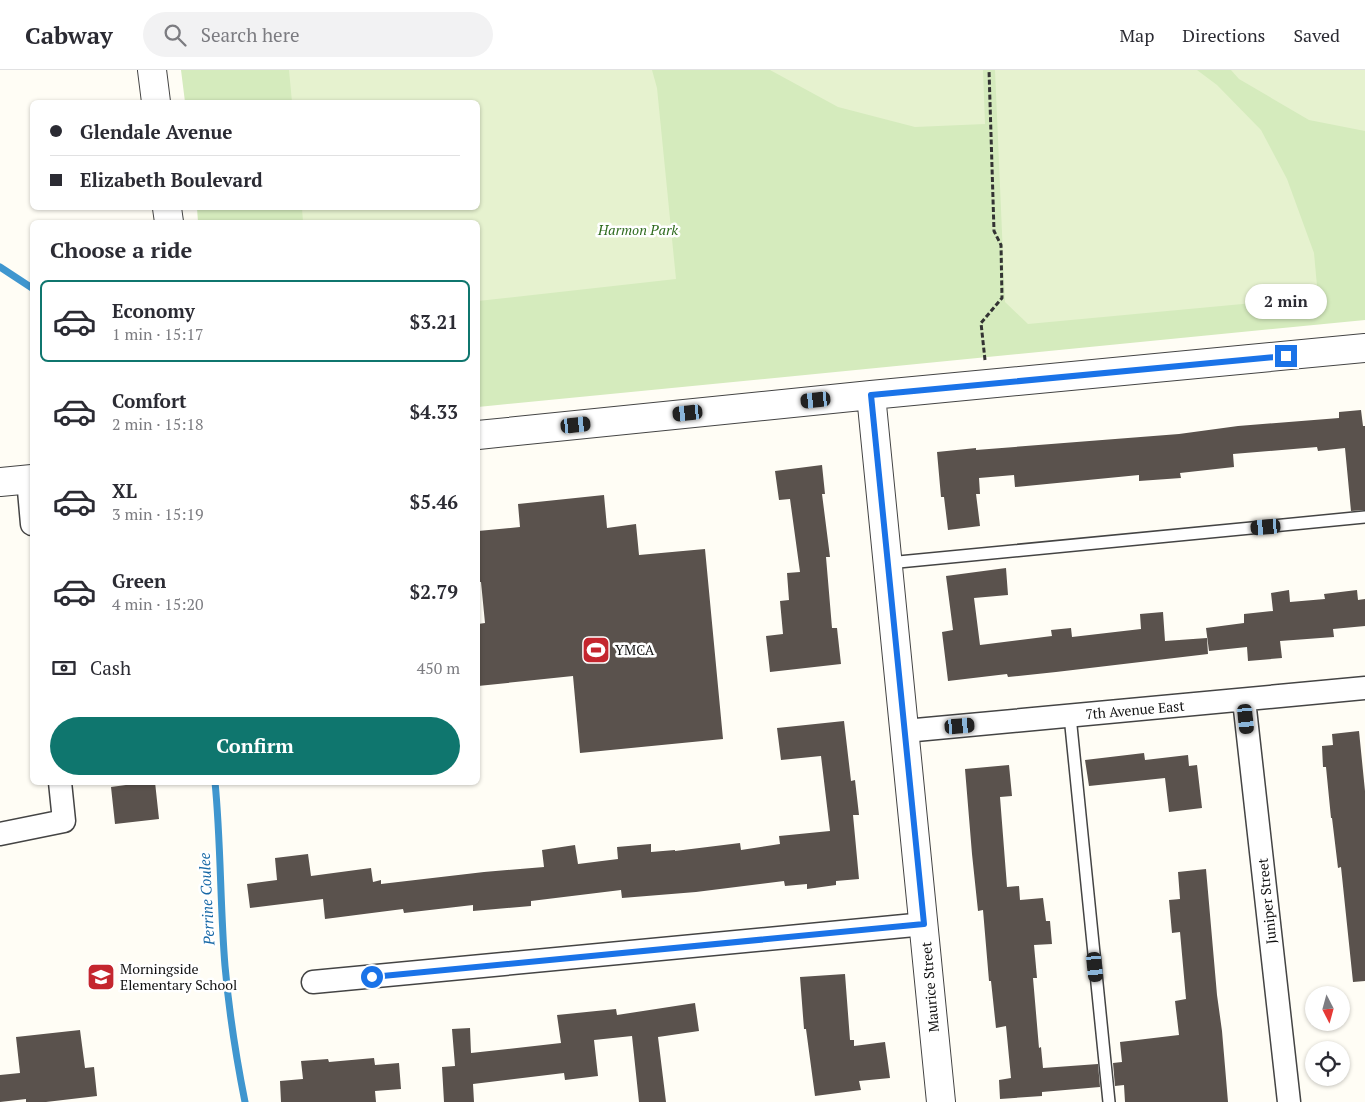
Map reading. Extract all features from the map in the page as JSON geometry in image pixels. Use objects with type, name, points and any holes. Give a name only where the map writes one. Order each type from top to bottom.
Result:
[{"type":"street","points":[[152,70],[156,100]]},
{"type":"street","points":[[480,435],[1365,348]]},
{"type":"street","name":"Maurice Street","points":[[871,395],[941,1102]]},
{"type":"street","points":[[0,482],[30,479]]},
{"type":"street","name":"7th Avenue East","points":[[905,731],[1365,688]]},
{"type":"street","name":"Juniper Street","points":[[1244,700],[1289,1102]]},
{"type":"street","points":[[0,834],[64,821],[60,785]]},
{"type":"street","points":[[313,982],[924,924]]},
{"type":"lane","points":[[888,563],[1365,517]]},
{"type":"lane","points":[[1070,716],[1109,1102]]},
{"type":"path","points":[[985,360],[981,323],[1002,298],[1001,245],[994,231],[989,70]]},
{"type":"green space","name":"Harmon Park","points":[[181,70],[1365,70],[1365,320],[480,407],[480,220],[198,220],[197,210],[480,210],[480,100],[185,100]]},
{"type":"green space","points":[[289,70],[652,70],[657,88],[676,279],[480,301],[480,220],[303,220],[302,210],[480,210],[480,100],[292,100]]},
{"type":"green space","points":[[770,70],[983,70],[985,124],[915,127],[838,107]]},
{"type":"green space","points":[[995,70],[1197,70],[1217,85],[1261,130],[1287,179],[1314,253],[1318,297],[1028,324],[1005,302]]},
{"type":"green space","points":[[1231,70],[1365,70],[1365,131],[1309,120],[1239,79]]},
{"type":"building","points":[[1361,410],[1363,426],[1365,426],[1365,510],[1351,511],[1345,448],[1318,451],[1317,447],[1233,454],[1234,467],[1180,473],[1181,478],[1139,481],[1139,475],[1015,487],[1014,475],[979,478],[980,494],[976,494],[980,526],[948,530],[944,497],[941,497],[937,452],[1179,434],[1238,426],[1339,418],[1339,412]]},
{"type":"building","points":[[822,465],[825,494],[822,494],[830,557],[826,557],[832,628],[837,628],[841,664],[770,672],[766,636],[783,634],[780,601],[789,600],[787,573],[800,572],[790,499],[779,500],[775,471]]},
{"type":"building","name":"YMCA","points":[[604,495],[607,528],[636,524],[639,555],[705,549],[723,739],[580,753],[573,676],[480,686],[480,624],[485,623],[480,582],[480,531],[520,527],[518,504]]},
{"type":"building","points":[[1006,568],[1008,595],[974,598],[980,645],[1052,636],[1051,630],[1071,628],[1072,637],[1141,629],[1140,614],[1163,612],[1165,641],[1207,638],[1208,654],[1008,677],[1007,674],[948,681],[942,632],[953,630],[946,576]]},
{"type":"building","points":[[1289,590],[1290,602],[1325,599],[1324,594],[1357,590],[1358,600],[1365,599],[1365,626],[1333,629],[1334,637],[1280,641],[1282,658],[1248,661],[1247,647],[1209,651],[1206,628],[1244,623],[1244,614],[1273,611],[1271,593]]},
{"type":"building","points":[[844,721],[851,781],[855,780],[859,815],[853,815],[859,879],[836,881],[836,885],[807,889],[807,884],[785,886],[784,881],[696,892],[622,898],[621,890],[531,901],[531,906],[473,911],[473,905],[404,913],[403,909],[325,919],[323,899],[250,908],[247,884],[277,880],[275,858],[308,854],[311,876],[371,868],[373,882],[381,880],[381,884],[544,867],[542,850],[575,845],[578,864],[618,859],[617,847],[651,844],[651,852],[740,843],[741,850],[780,844],[779,836],[830,831],[821,756],[781,760],[777,728]]},
{"type":"building","points":[[1359,731],[1365,791],[1365,981],[1353,982],[1341,867],[1338,868],[1326,767],[1323,767],[1322,746],[1333,745],[1332,734]]},
{"type":"building","points":[[1144,753],[1145,760],[1188,755],[1189,766],[1197,765],[1202,808],[1169,812],[1165,778],[1089,786],[1085,760]]},
{"type":"building","points":[[1009,765],[1012,796],[1000,797],[1007,887],[1019,886],[1020,900],[1043,898],[1046,921],[1050,921],[1052,944],[1034,945],[1037,978],[1033,978],[1039,1048],[1041,1047],[1043,1068],[1098,1064],[1100,1087],[1042,1092],[1042,1096],[1000,1099],[999,1080],[1011,1078],[1006,1026],[996,1028],[991,981],[989,981],[983,910],[978,911],[965,769]]},
{"type":"building","points":[[155,785],[159,819],[115,824],[111,787]]},
{"type":"building","points":[[1206,869],[1228,1102],[1125,1102],[1124,1085],[1115,1086],[1113,1063],[1122,1062],[1120,1042],[1179,1035],[1175,1001],[1186,999],[1180,932],[1172,933],[1169,900],[1180,899],[1178,872]]},
{"type":"building","points":[[845,974],[850,1040],[854,1040],[854,1046],[885,1042],[890,1078],[859,1081],[861,1090],[815,1096],[806,1029],[804,1029],[800,977]]},
{"type":"building","points":[[695,1003],[699,1031],[658,1037],[666,1102],[639,1102],[632,1036],[594,1040],[598,1076],[565,1080],[564,1073],[473,1084],[474,1102],[444,1102],[442,1067],[455,1066],[452,1029],[470,1028],[471,1053],[561,1043],[557,1015],[616,1009],[617,1015]]},
{"type":"building","points":[[80,1030],[85,1068],[94,1067],[97,1096],[46,1102],[26,1102],[26,1099],[0,1102],[0,1075],[20,1073],[16,1037]]},
{"type":"building","points":[[374,1058],[375,1065],[399,1063],[401,1089],[375,1091],[376,1102],[281,1102],[280,1081],[303,1079],[301,1061],[328,1059],[329,1062]]},
{"type":"waterway","name":"Perrine Coulee","points":[[0,267],[30,287]]},
{"type":"waterway","name":"Perrine Coulee","points":[[215,785],[225,966],[233,1034],[245,1102]]},
{"type":"place","name":"YMCA","points":[[596,650]]},
{"type":"place","name":"Morningside Elementary School","points":[[101,977]]},
{"type":"route","points":[[372,977],[924,924],[871,395],[1286,356]]}]
